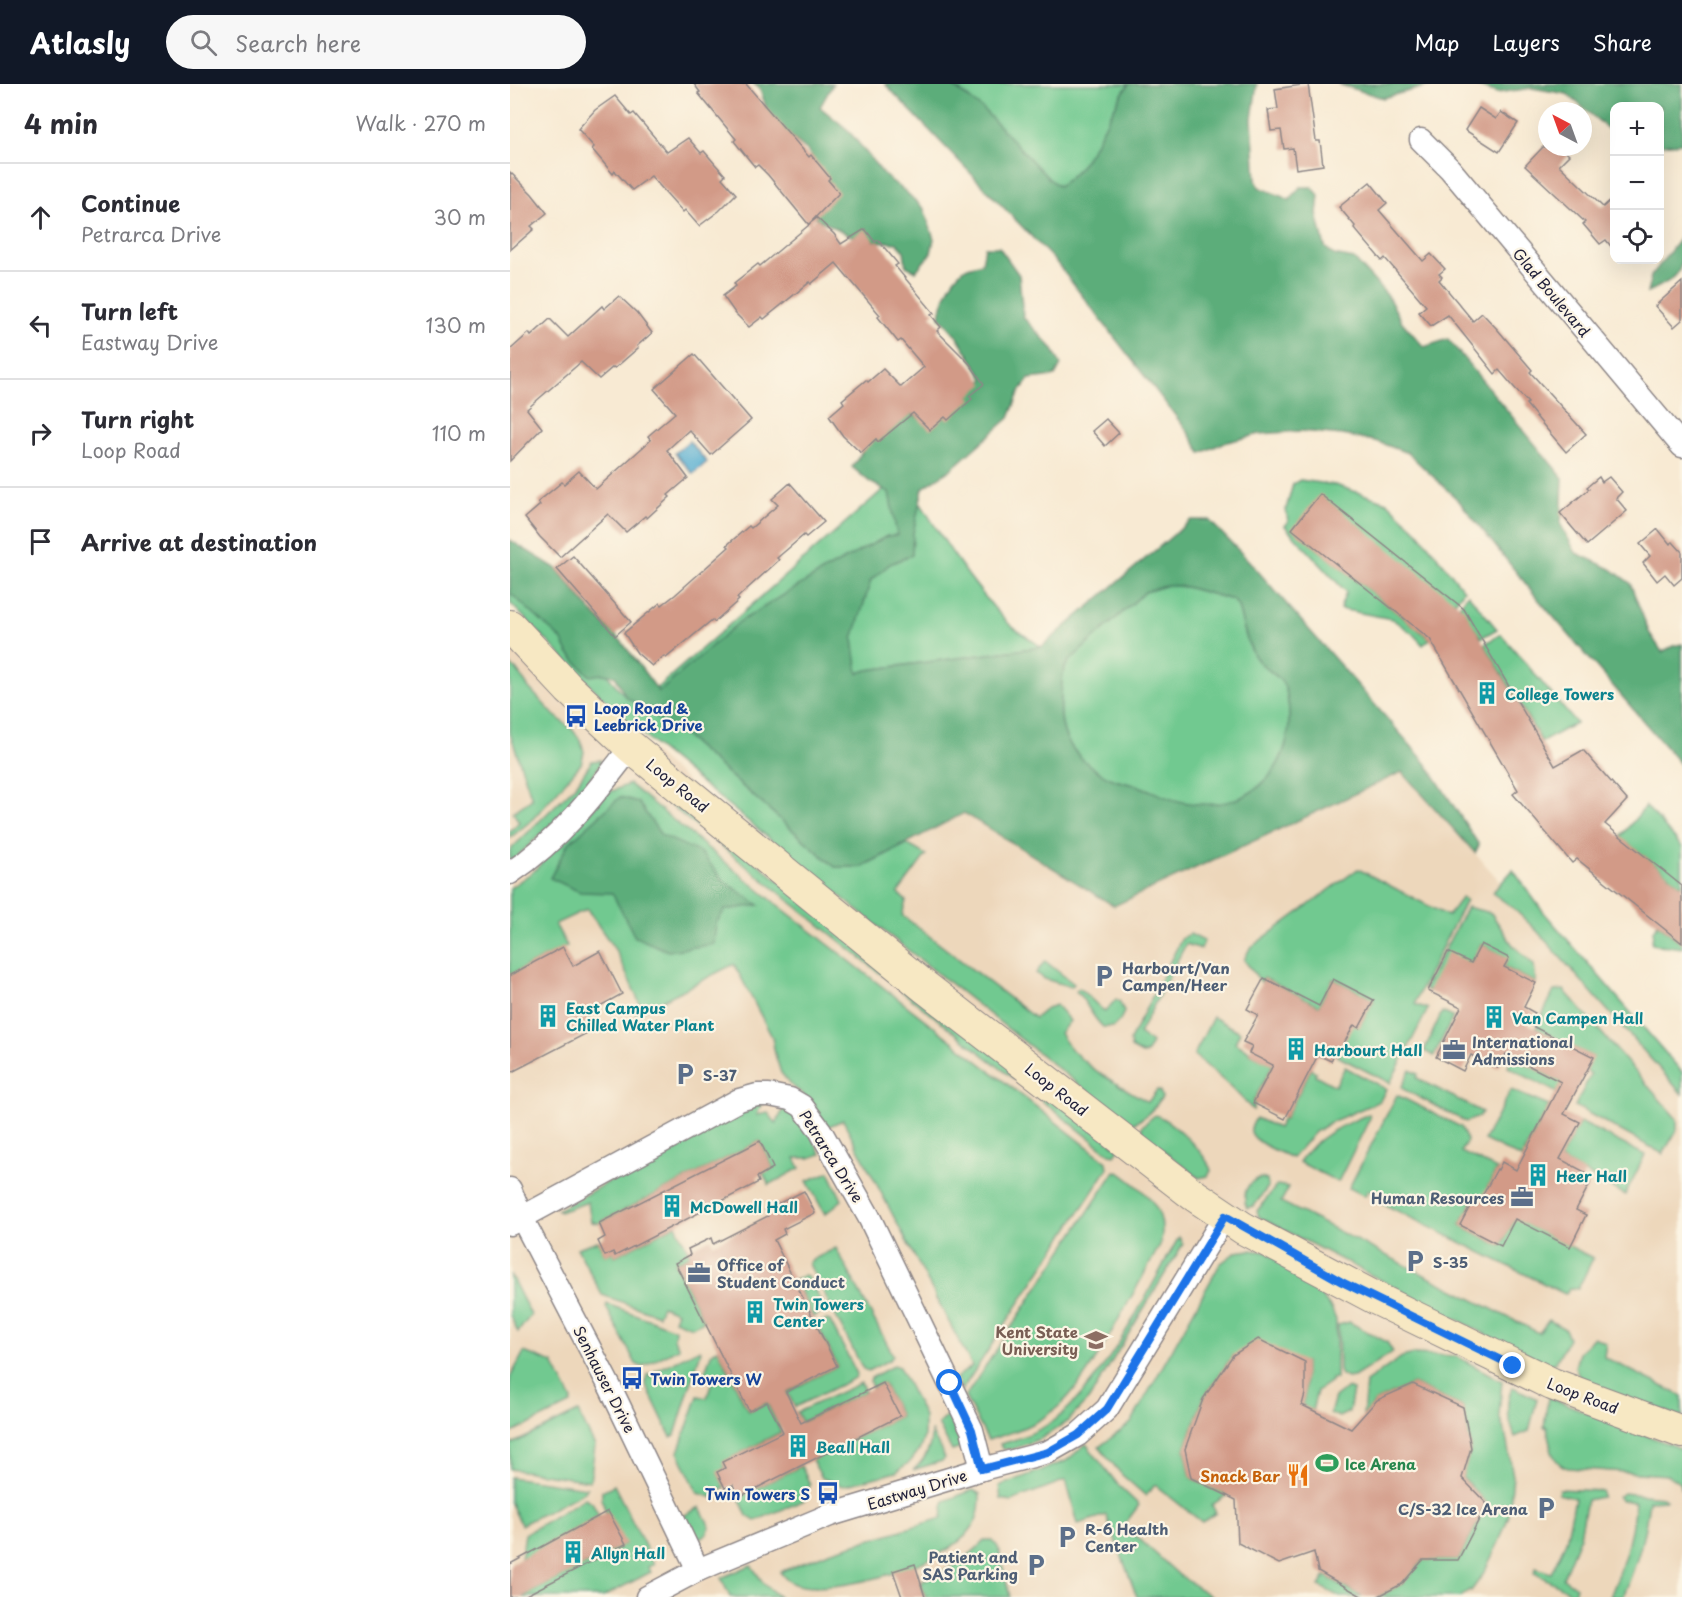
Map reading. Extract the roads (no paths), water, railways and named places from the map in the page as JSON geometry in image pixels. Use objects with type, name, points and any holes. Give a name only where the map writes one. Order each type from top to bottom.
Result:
[{"type":"street","name":"Glad Boulevard","points":[[1421,140],[1450,169],[1682,446]]},
{"type":"street","name":"Loop Road","points":[[510,626],[549,669],[631,747],[925,987],[1168,1176],[1225,1216],[1305,1263],[1552,1384],[1682,1432]]},
{"type":"street","points":[[510,873],[560,834],[631,747]]},
{"type":"street","name":"Petrarca Drive","points":[[516,1221],[739,1100],[757,1095],[790,1099],[802,1106],[820,1130],[869,1217],[972,1430],[982,1469]]},
{"type":"street","name":"Senhauser Drive","points":[[510,1189],[516,1221],[610,1389],[698,1570]]},
{"type":"street","name":"Eastway Drive","points":[[647,1597],[698,1570],[830,1515],[982,1469],[1048,1452],[1078,1435],[1107,1409],[1225,1216]]},
{"type":"water","points":[[689,441],[707,462],[693,474],[675,453]]},
{"type":"place","name":"College Towers","points":[[1487,693]]},
{"type":"place","name":"Loop Road & Leebrick Drive","points":[[576,716]]},
{"type":"place","name":"Harbourt/Van Campen/Heer","points":[[1104,976]]},
{"type":"place","name":"East Campus Chilled Water Plant","points":[[548,1016]]},
{"type":"place","name":"Van Campen Hall","points":[[1494,1017]]},
{"type":"place","name":"Harbourt Hall","points":[[1296,1049]]},
{"type":"place","name":"International Admissions","points":[[1454,1050]]},
{"type":"place","name":"S-37","points":[[685,1074]]},
{"type":"place","name":"Heer Hall","points":[[1538,1175]]},
{"type":"place","name":"Human Resources","points":[[1522,1197]]},
{"type":"place","name":"McDowell Hall","points":[[672,1206]]},
{"type":"place","name":"S-35","points":[[1415,1261]]},
{"type":"place","name":"Office of Student Conduct","points":[[699,1273]]},
{"type":"place","name":"Twin Towers Center","points":[[755,1312]]},
{"type":"place","name":"Kent State University","points":[[1096,1340]]},
{"type":"place","name":"Twin Towers W","points":[[632,1378]]},
{"type":"place","name":"Beall Hall","points":[[798,1446]]},
{"type":"place","name":"Ice Arena","points":[[1327,1463]]},
{"type":"place","name":"Snack Bar","points":[[1298,1475]]},
{"type":"place","name":"Twin Towers S","points":[[828,1493]]},
{"type":"place","name":"C/S-32 Ice Arena","points":[[1546,1508]]},
{"type":"place","name":"R-6 Health Center","points":[[1067,1537]]},
{"type":"place","name":"Allyn Hall","points":[[573,1552]]},
{"type":"place","name":"Patient and SAS Parking","points":[[1036,1565]]}]
